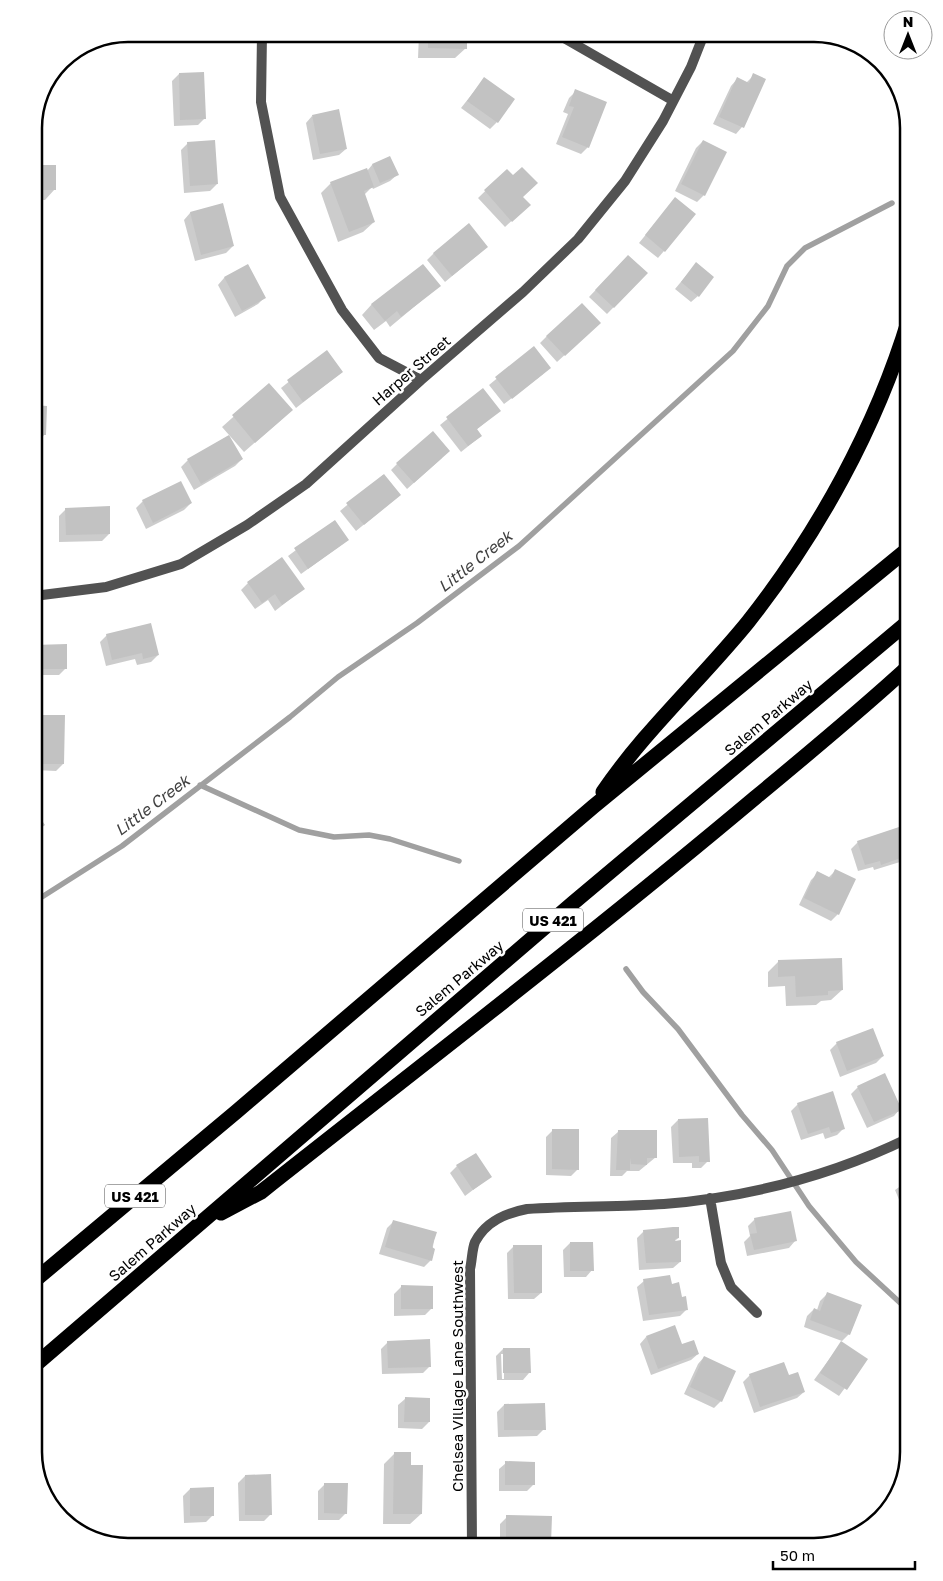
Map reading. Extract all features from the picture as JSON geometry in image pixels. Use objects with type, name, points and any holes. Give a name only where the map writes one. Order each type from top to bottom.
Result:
[{"type":"highway","points":[[594,806],[634,750],[747,622],[776,584],[804,542],[832,496],[876,408],[900,343]]},
{"type":"highway","name":"US 421","points":[[42,1274],[594,806],[900,555]]},
{"type":"highway","name":"Salem Parkway","points":[[42,1359],[580,897],[900,629]]},
{"type":"highway","points":[[200,1224],[261,1192],[548,969],[873,699],[900,674]]},
{"type":"highway","points":[[873,699],[900,683]]},
{"type":"street","points":[[262,42],[261,102],[280,197],[342,310],[379,358],[421,380]]},
{"type":"street","points":[[572,43],[672,100]]},
{"type":"street","name":"Harper Street","points":[[43,595],[106,587],[181,564],[247,525],[306,484],[421,380],[523,292],[578,239],[625,181],[663,121],[672,100],[691,67],[701,43]]},
{"type":"street","name":"Chelsea Village Lane Southwest","points":[[472,1538],[470,1269],[475,1242],[490,1223],[506,1213],[527,1209],[665,1204],[749,1191],[820,1175],[866,1159],[900,1142]]},
{"type":"street","points":[[710,1198],[721,1263],[731,1287],[757,1313]]},
{"type":"building","points":[[428,42],[467,42],[467,49],[428,48]]},
{"type":"building","points":[[204,72],[206,119],[180,120],[179,73]]},
{"type":"building","points":[[753,73],[766,79],[744,128],[719,117],[737,77],[749,83]]},
{"type":"building","points":[[484,77],[515,99],[498,123],[467,101]]},
{"type":"building","points":[[575,89],[607,102],[589,148],[562,137],[574,107],[569,106]]},
{"type":"building","points":[[339,109],[347,149],[320,154],[312,115]]},
{"type":"building","points":[[215,140],[218,184],[190,186],[187,142]]},
{"type":"building","points":[[703,140],[727,152],[705,196],[681,184]]},
{"type":"building","points":[[390,156],[399,175],[380,183],[372,164]]},
{"type":"building","points":[[43,165],[56,165],[56,190],[43,190]]},
{"type":"building","points":[[522,167],[538,183],[523,197],[531,205],[512,222],[484,190],[507,169],[513,175]]},
{"type":"building","points":[[367,168],[374,187],[364,191],[375,222],[349,232],[330,182]]},
{"type":"building","points":[[675,197],[696,214],[665,252],[645,235]]},
{"type":"building","points":[[223,203],[234,246],[201,255],[190,212]]},
{"type":"building","points":[[469,223],[488,247],[452,276],[433,253]]},
{"type":"building","points":[[628,255],[648,273],[614,308],[595,290]]},
{"type":"building","points":[[696,262],[714,277],[699,297],[681,282]]},
{"type":"building","points":[[248,264],[266,298],[242,311],[224,277]]},
{"type":"building","points":[[423,264],[441,286],[401,317],[397,311],[385,321],[371,304]]},
{"type":"building","points":[[582,303],[601,323],[565,356],[546,336]]},
{"type":"building","points":[[534,346],[551,368],[512,399],[495,377]]},
{"type":"building","points":[[327,350],[343,372],[303,402],[287,380]]},
{"type":"building","points":[[269,383],[293,410],[255,443],[232,415]]},
{"type":"building","points":[[483,388],[501,411],[477,429],[482,436],[468,446],[446,417]]},
{"type":"building","points":[[43,406],[47,406],[46,435],[43,435]]},
{"type":"building","points":[[433,431],[450,451],[414,483],[396,463]]},
{"type":"building","points":[[229,435],[243,459],[201,484],[187,459]]},
{"type":"building","points":[[384,474],[401,495],[364,525],[346,503]]},
{"type":"building","points":[[181,481],[192,503],[153,523],[142,500]]},
{"type":"building","points":[[110,506],[110,534],[66,535],[65,508]]},
{"type":"building","points":[[335,520],[349,540],[308,569],[294,548]]},
{"type":"building","points":[[282,557],[305,589],[282,605],[275,594],[262,603],[247,582]]},
{"type":"building","points":[[151,623],[159,655],[143,659],[142,653],[112,660],[106,634]]},
{"type":"building","points":[[67,644],[67,669],[43,669],[43,645]]},
{"type":"building","points":[[43,715],[65,715],[64,764],[43,764]]},
{"type":"building","points":[[899,827],[900,858],[881,865],[880,861],[865,865],[857,841]]},
{"type":"building","points":[[835,869],[856,879],[839,915],[804,898],[817,871],[831,878]]},
{"type":"building","points":[[842,958],[843,990],[828,991],[828,995],[796,997],[795,976],[778,977],[778,960]]},
{"type":"building","points":[[873,1028],[884,1056],[847,1071],[836,1042]]},
{"type":"building","points":[[885,1073],[900,1106],[900,1111],[874,1122],[857,1086]]},
{"type":"building","points":[[833,1091],[845,1129],[831,1133],[829,1127],[808,1134],[797,1103]]},
{"type":"building","points":[[708,1118],[710,1162],[699,1162],[699,1156],[679,1157],[678,1119]]},
{"type":"building","points":[[552,1129],[579,1129],[579,1170],[552,1169]]},
{"type":"building","points":[[618,1130],[657,1130],[657,1158],[647,1158],[647,1165],[631,1164],[630,1158],[630,1170],[616,1170]]},
{"type":"building","points":[[476,1153],[492,1177],[473,1190],[456,1165]]},
{"type":"building","points":[[791,1211],[797,1241],[754,1250],[750,1234],[757,1233],[754,1218]]},
{"type":"building","points":[[393,1220],[437,1232],[432,1247],[435,1249],[432,1261],[385,1247]]},
{"type":"building","points":[[679,1227],[679,1238],[675,1239],[675,1241],[681,1240],[681,1262],[646,1263],[643,1230]]},
{"type":"building","points":[[570,1242],[593,1242],[594,1271],[570,1271]]},
{"type":"building","points":[[513,1245],[542,1245],[542,1293],[514,1293]]},
{"type":"building","points":[[670,1275],[672,1284],[679,1282],[682,1297],[686,1296],[688,1310],[649,1315],[643,1279]]},
{"type":"building","points":[[401,1285],[433,1286],[433,1309],[401,1309]]},
{"type":"building","points":[[827,1292],[862,1305],[850,1335],[810,1320],[814,1308],[820,1311]]},
{"type":"building","points":[[675,1325],[682,1344],[694,1340],[699,1354],[658,1369],[646,1336]]},
{"type":"building","points":[[430,1339],[431,1367],[388,1368],[387,1341]]},
{"type":"building","points":[[841,1341],[868,1359],[847,1390],[820,1373]]},
{"type":"building","points":[[503,1348],[530,1348],[531,1373],[503,1373]]},
{"type":"building","points":[[704,1356],[736,1371],[722,1402],[690,1387]]},
{"type":"building","points":[[784,1362],[789,1375],[798,1372],[805,1392],[760,1407],[749,1374]]},
{"type":"building","points":[[405,1397],[430,1398],[430,1422],[404,1422]]},
{"type":"building","points":[[545,1403],[546,1430],[504,1430],[504,1404]]},
{"type":"building","points":[[394,1452],[411,1452],[411,1465],[423,1465],[422,1514],[393,1514]]},
{"type":"building","points":[[505,1461],[535,1462],[535,1485],[505,1485]]},
{"type":"building","points":[[271,1474],[272,1515],[245,1515],[245,1475]]},
{"type":"building","points":[[324,1483],[348,1483],[347,1514],[324,1513]]},
{"type":"building","points":[[214,1487],[214,1516],[190,1516],[190,1488]]},
{"type":"building","points":[[506,1515],[552,1516],[551,1538],[506,1538]]},
{"type":"waterway","name":"Little Creek","points":[[42,897],[122,846],[290,717],[338,677],[417,623],[519,546],[733,351],[768,306],[787,266],[805,248],[892,203]]},
{"type":"waterway","points":[[200,785],[299,830],[334,837],[369,835],[390,839],[459,861]]},
{"type":"waterway","points":[[626,969],[643,992],[678,1029],[742,1115],[772,1150],[809,1206],[856,1262],[900,1303]]}]
